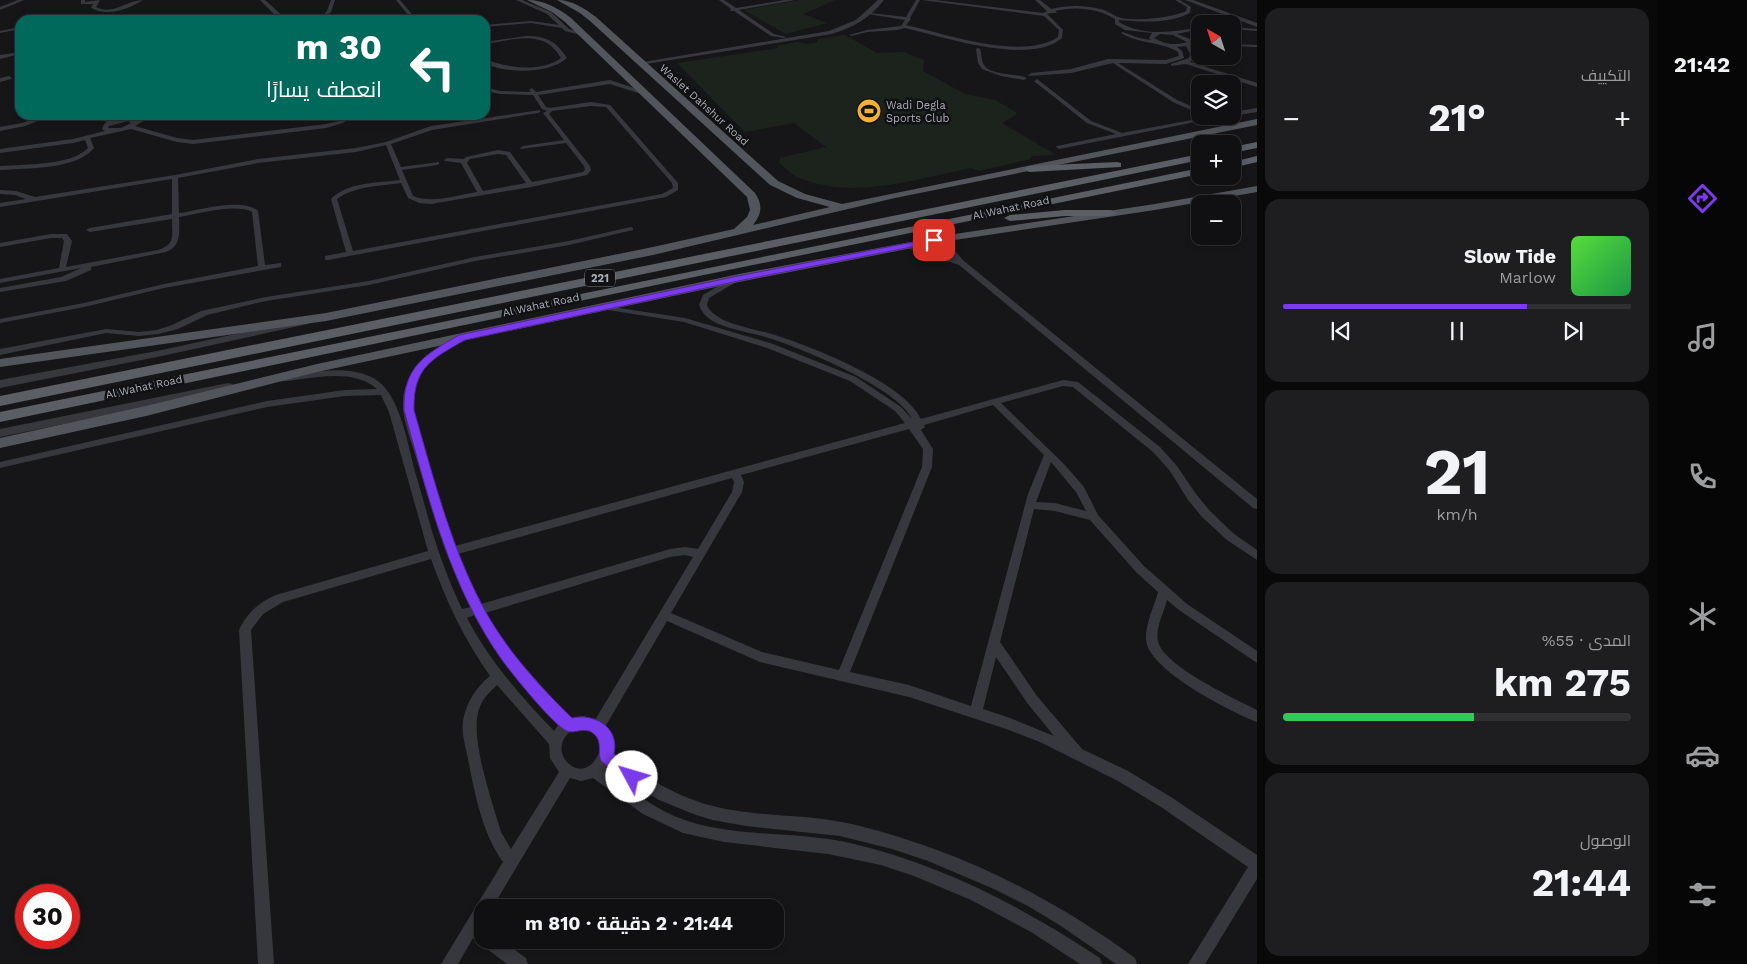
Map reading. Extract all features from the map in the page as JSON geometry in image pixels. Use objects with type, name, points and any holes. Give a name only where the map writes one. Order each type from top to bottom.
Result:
[{"type":"highway","points":[[1241,148],[1257,145]]},
{"type":"highway","name":"Al Wahat Road","points":[[0,401],[1191,159]]},
{"type":"highway","points":[[1241,163],[1257,160]]},
{"type":"highway","points":[[1029,169],[1169,163]]},
{"type":"highway","name":"Al Wahat Road","points":[[0,417],[928,225],[1191,173]]},
{"type":"highway","points":[[928,225],[1055,214],[1111,213]]},
{"type":"main road","name":"Waslet Dahshur Road","points":[[561,0],[583,11],[774,183],[801,196],[844,206]]},
{"type":"main road","points":[[531,2],[561,14],[585,35],[617,74],[643,92],[755,201],[754,218],[737,231]]},
{"type":"main road","points":[[0,363],[326,317],[653,251],[844,206],[1257,122]]},
{"type":"main road","points":[[1180,138],[1212,136],[1257,127]]},
{"type":"main road","points":[[743,188],[762,187],[774,183]]},
{"type":"main road","points":[[0,443],[146,411],[264,380],[738,278],[948,238],[1155,207],[1257,189]]},
{"type":"street","points":[[0,8],[15,0]]},
{"type":"street","points":[[0,8],[22,0]]},
{"type":"street","points":[[83,0],[83,4],[97,2]]},
{"type":"street","points":[[97,2],[93,7],[94,9],[109,11],[141,0]]},
{"type":"street","points":[[262,0],[278,15]]},
{"type":"street","points":[[326,15],[329,12],[333,0]]},
{"type":"street","points":[[398,0],[412,15]]},
{"type":"street","points":[[518,0],[531,2],[554,16],[564,27],[572,32],[585,35]]},
{"type":"street","points":[[712,0],[728,7],[766,36],[767,40]]},
{"type":"street","points":[[728,7],[776,0]]},
{"type":"street","points":[[735,9],[793,0]]},
{"type":"street","points":[[638,61],[830,34],[847,28],[869,15],[880,0]]},
{"type":"street","points":[[897,29],[907,22],[918,0]]},
{"type":"street","points":[[924,0],[1045,15],[1066,32]]},
{"type":"street","points":[[1038,0],[1050,11],[1060,13],[1091,11]]},
{"type":"street","points":[[1045,15],[1050,11],[1065,8],[1111,14],[1117,19],[1144,20],[1179,16],[1188,12],[1189,7],[1177,0]]},
{"type":"street","points":[[1188,0],[1257,26]]},
{"type":"street","points":[[1200,0],[1257,21]]},
{"type":"street","points":[[530,11],[531,2]]},
{"type":"street","points":[[1069,2],[1108,19],[1113,26],[1124,34],[1168,44],[1190,42]]},
{"type":"street","points":[[728,7],[735,9],[773,35],[784,38]]},
{"type":"street","points":[[705,51],[784,38],[830,28],[845,22],[859,12],[907,22],[987,51],[1040,46],[1058,40],[1066,32]]},
{"type":"street","points":[[1060,13],[1056,19],[1066,32]]},
{"type":"street","points":[[490,23],[523,17],[531,22]]},
{"type":"street","points":[[1117,19],[1118,25],[1127,29],[1168,34],[1190,42]]},
{"type":"street","points":[[490,24],[531,22],[564,27]]},
{"type":"street","points":[[7,25],[15,26]]},
{"type":"street","points":[[0,32],[15,28]]},
{"type":"street","points":[[851,35],[867,31],[897,29],[987,51],[1045,48],[1066,40]]},
{"type":"street","points":[[1241,29],[1257,30]]},
{"type":"street","points":[[1168,34],[1191,30]]},
{"type":"street","points":[[1160,33],[1152,35],[1151,38],[1160,43]]},
{"type":"street","points":[[1186,62],[1192,57],[1191,35]]},
{"type":"street","points":[[490,42],[528,38],[544,39],[550,42],[564,58],[557,63],[519,69],[498,67],[490,63]]},
{"type":"street","points":[[977,48],[981,66],[984,68],[996,73],[1027,76],[1072,72],[1108,61],[1161,63],[1182,57],[1180,50],[1168,44]]},
{"type":"street","points":[[1241,45],[1257,46]]},
{"type":"street","points":[[987,51],[988,65],[994,70],[1038,80],[1090,122],[1123,135]]},
{"type":"street","points":[[0,57],[15,54]]},
{"type":"street","points":[[1038,80],[1115,63],[1186,62],[1256,84]]},
{"type":"street","points":[[1115,63],[1174,101],[1191,108]]},
{"type":"street","points":[[609,81],[617,74]]},
{"type":"street","points":[[0,80],[8,78]]},
{"type":"street","points":[[490,87],[508,94],[609,81],[621,84],[632,91],[643,92]]},
{"type":"street","points":[[388,143],[410,197],[418,201],[431,202],[531,185],[575,177],[588,172],[587,166],[545,111],[533,92]]},
{"type":"street","points":[[328,258],[664,196],[676,189],[675,183],[608,106],[591,104],[490,119]]},
{"type":"street","points":[[1241,113],[1257,110]]},
{"type":"street","points":[[0,129],[23,125],[36,120]]},
{"type":"street","points":[[105,120],[112,122]]},
{"type":"street","points":[[0,146],[68,136],[105,127],[112,122],[123,120]]},
{"type":"street","points":[[129,120],[132,125],[177,140],[203,142],[326,126],[343,120]]},
{"type":"street","points":[[0,151],[87,138],[132,125],[142,120]]},
{"type":"street","points":[[0,205],[175,177],[258,161],[338,153],[388,143],[431,128],[485,120]]},
{"type":"street","points":[[1059,146],[1191,122]]},
{"type":"street","points":[[105,127],[111,131]]},
{"type":"street","points":[[72,160],[90,151],[91,148],[87,138]]},
{"type":"street","points":[[523,148],[568,141]]},
{"type":"street","points":[[447,160],[463,161],[472,157],[498,152],[508,153],[531,185]]},
{"type":"street","points":[[0,168],[72,160],[90,162]]},
{"type":"street","points":[[463,161],[481,193]]},
{"type":"street","points":[[399,169],[437,163]]},
{"type":"street","points":[[0,281],[167,249],[175,242],[175,177]]},
{"type":"street","points":[[350,254],[334,203],[337,196],[348,190],[404,181]]},
{"type":"street","points":[[0,196],[0,192],[23,195],[33,199]]},
{"type":"street","points":[[90,230],[236,206],[252,209],[255,211],[262,268]]},
{"type":"street","points":[[0,352],[106,332],[133,334],[158,332],[204,313],[266,298],[369,283],[475,259],[569,243],[631,229]]},
{"type":"street","points":[[0,245],[51,236],[64,236],[68,241],[62,270]]},
{"type":"street","points":[[948,238],[948,247],[961,263],[1257,505]]},
{"type":"street","points":[[905,246],[926,251],[953,263],[961,263]]},
{"type":"street","points":[[0,290],[63,279],[81,273],[94,264]]},
{"type":"street","points":[[0,321],[90,304],[164,286],[278,265]]},
{"type":"street","points":[[738,278],[706,297],[703,305],[710,315],[720,321],[804,347],[856,376],[915,423],[928,449],[927,466],[843,675]]},
{"type":"street","points":[[602,308],[685,320],[770,346],[856,376]]},
{"type":"street","points":[[0,384],[269,331],[326,317]]},
{"type":"street","points":[[462,337],[428,357],[408,392],[409,410],[424,467],[441,523],[478,610],[502,648],[525,679],[570,725]]},
{"type":"street","points":[[0,433],[264,380],[346,374],[372,380],[384,392],[394,412],[434,554],[459,615],[498,677],[555,742]]},
{"type":"street","points":[[453,551],[1058,383],[1069,383],[1080,387],[1166,459],[1208,516],[1228,535],[1257,556]]},
{"type":"street","points":[[0,465],[267,404],[345,392],[384,392]]},
{"type":"street","points":[[994,401],[1050,454],[1071,478],[1094,517],[1126,556],[1164,592],[1203,622],[1257,658]]},
{"type":"street","points":[[976,712],[1040,473],[1050,454]]},
{"type":"street","points":[[411,470],[424,467]]},
{"type":"street","points":[[598,727],[737,492],[739,482],[735,473]]},
{"type":"street","points":[[1031,506],[1062,508],[1094,517]]},
{"type":"street","points":[[426,527],[441,523]]},
{"type":"street","points":[[459,615],[670,553],[685,551],[700,554]]},
{"type":"street","points":[[266,964],[245,630],[249,620],[257,611],[274,601],[434,554]]},
{"type":"street","points":[[1164,592],[1152,636],[1156,652],[1170,668],[1257,716]]},
{"type":"street","points":[[664,615],[760,657],[909,691],[976,712],[1036,734],[1080,754],[1166,802],[1257,865],[1196,964]]},
{"type":"street","points":[[995,644],[1010,671],[1030,698],[1080,754]]},
{"type":"street","points":[[498,677],[489,684],[475,701],[469,722],[493,832],[500,848],[511,861]]},
{"type":"street","points":[[584,722],[598,727],[606,737],[608,750],[606,756],[594,770],[581,774],[567,771],[554,755],[555,742],[563,730],[570,725],[584,722]]},
{"type":"street","points":[[606,756],[641,782],[692,807],[730,817],[809,824],[852,832],[896,843],[940,858],[985,877],[1031,900],[1078,928],[1129,964]]},
{"type":"street","points":[[594,770],[642,805],[682,826],[724,836],[806,844],[849,851],[935,876],[1024,919],[1094,964]]},
{"type":"street","points":[[488,899],[567,771]]},
{"type":"street","points":[[449,964],[474,935]]},
{"type":"street","points":[[500,949],[520,964]]},
{"type":"shaded area","points":[[799,0],[835,0],[803,14],[827,23],[786,34],[744,10]]},
{"type":"shaded area","name":"Wadi Degla Sports Club","points":[[845,35],[877,53],[904,52],[924,60],[923,71],[965,94],[995,100],[1016,112],[1016,115],[1002,123],[1056,155],[1031,156],[1031,159],[979,171],[971,168],[884,186],[862,188],[818,184],[795,176],[779,163],[780,158],[826,147],[794,123],[745,132],[677,63],[779,48],[776,46],[797,42],[806,44],[816,43],[818,39]]},
{"type":"place","name":"Wadi Degla Sports Club","points":[[869,111]]},
{"type":"route","points":[[632,777],[606,756],[608,743],[598,727],[584,722],[570,725],[546,702],[507,656],[478,610],[441,523],[409,410],[408,392],[419,370],[428,357],[462,337],[738,278],[934,240]]}]
